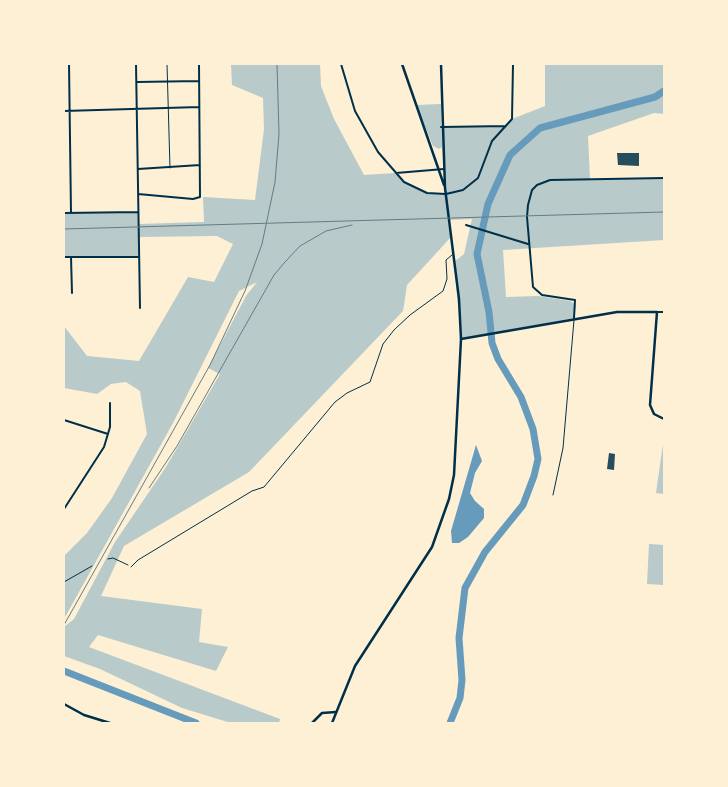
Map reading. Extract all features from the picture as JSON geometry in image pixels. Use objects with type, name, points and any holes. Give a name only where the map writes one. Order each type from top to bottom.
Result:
[{"type":"main road","points":[[402,64],[445,188]]},
{"type":"main road","points":[[332,723],[353,670],[369,642],[432,547],[449,499],[454,475],[458,430],[461,339],[445,188],[441,127],[441,64]]},
{"type":"main road","points":[[461,339],[617,312],[657,312],[650,405],[654,414],[664,419]]},
{"type":"main road","points":[[64,704],[84,715],[110,723]]},
{"type":"main road","points":[[312,723],[322,713],[336,712]]},
{"type":"street","points":[[69,64],[71,212]]},
{"type":"street","points":[[136,64],[140,308]]},
{"type":"street","points":[[138,194],[193,199],[200,197],[199,64]]},
{"type":"street","points":[[341,64],[355,111],[378,152],[404,182],[426,193],[446,194],[462,190],[478,178],[492,141],[497,133],[506,126],[514,113],[513,64]]},
{"type":"street","points":[[136,82],[199,81]]},
{"type":"street","points":[[64,111],[200,106]]},
{"type":"street","points":[[441,127],[506,126]]},
{"type":"street","points":[[137,169],[200,166]]},
{"type":"street","points":[[395,173],[444,169]]},
{"type":"street","points":[[574,318],[575,300],[542,295],[533,287],[528,244],[529,196],[537,185],[542,182],[664,178]]},
{"type":"street","points":[[64,212],[138,212]]},
{"type":"street","points":[[466,225],[528,244]]},
{"type":"street","points":[[64,257],[139,257]]},
{"type":"street","points":[[70,257],[72,293]]},
{"type":"street","points":[[657,312],[664,312]]},
{"type":"street","points":[[64,510],[104,447],[108,434],[110,403]]},
{"type":"street","points":[[64,420],[108,434]]},
{"type":"lane","points":[[168,64],[170,168]]},
{"type":"lane","points":[[131,567],[252,491],[264,487],[335,402],[347,393],[370,382],[383,344],[394,330],[410,315],[443,291],[447,278],[446,260],[453,254]]},
{"type":"lane","points":[[553,494],[563,448],[574,318]]},
{"type":"path","points":[[108,559],[113,558],[131,567]]},
{"type":"path","points":[[64,582],[92,566]]},
{"type":"shaded area","points":[[231,64],[320,64],[321,86],[334,119],[364,175],[395,173],[404,182],[426,193],[445,194],[442,147],[439,149],[433,146],[416,105],[441,104],[441,127],[506,126],[512,119],[545,106],[545,64],[664,64],[664,114],[654,113],[588,136],[590,180],[664,178],[664,240],[503,250],[506,297],[538,296],[570,301],[576,305],[574,318],[461,339],[454,262],[464,254],[472,219],[449,220],[451,237],[407,285],[403,311],[249,472],[124,546],[101,596],[202,609],[199,642],[228,647],[216,671],[98,635],[89,647],[280,719],[279,723],[231,723],[182,708],[100,669],[64,656],[64,627],[74,619],[115,542],[166,467],[220,374],[208,368],[246,296],[257,282],[239,291],[173,423],[64,619],[64,556],[87,533],[112,498],[147,434],[140,391],[126,382],[111,384],[97,394],[64,388],[64,326],[87,356],[139,361],[188,277],[214,282],[233,244],[217,236],[139,237],[139,257],[64,257],[64,213],[138,212],[138,224],[204,222],[203,197],[255,200],[264,129],[263,98],[232,85]]},
{"type":"shaded area","points":[[664,437],[664,494],[656,493]]},
{"type":"shaded area","points":[[649,544],[664,545],[664,585],[647,584]]},
{"type":"water","points":[[476,445],[482,461],[475,473],[470,493],[475,501],[484,509],[484,518],[468,537],[459,543],[452,543],[451,531]]},
{"type":"building","points":[[617,153],[639,153],[639,166],[618,165]]},
{"type":"building","points":[[609,453],[615,454],[614,470],[607,469]]},
{"type":"waterway","points":[[450,723],[460,698],[462,680],[459,638],[465,588],[485,552],[523,505],[538,459],[533,429],[521,397],[498,359],[492,343],[489,312],[477,254],[488,204],[510,155],[540,128],[655,97],[664,91]]},
{"type":"waterway","points":[[64,671],[196,723]]},
{"type":"railway","points":[[64,625],[210,365],[245,291],[262,244],[275,182],[279,134],[277,64]]},
{"type":"railway","points":[[64,229],[664,212]]},
{"type":"railway","points":[[149,488],[177,446],[274,275],[300,246],[326,231],[352,225]]}]
